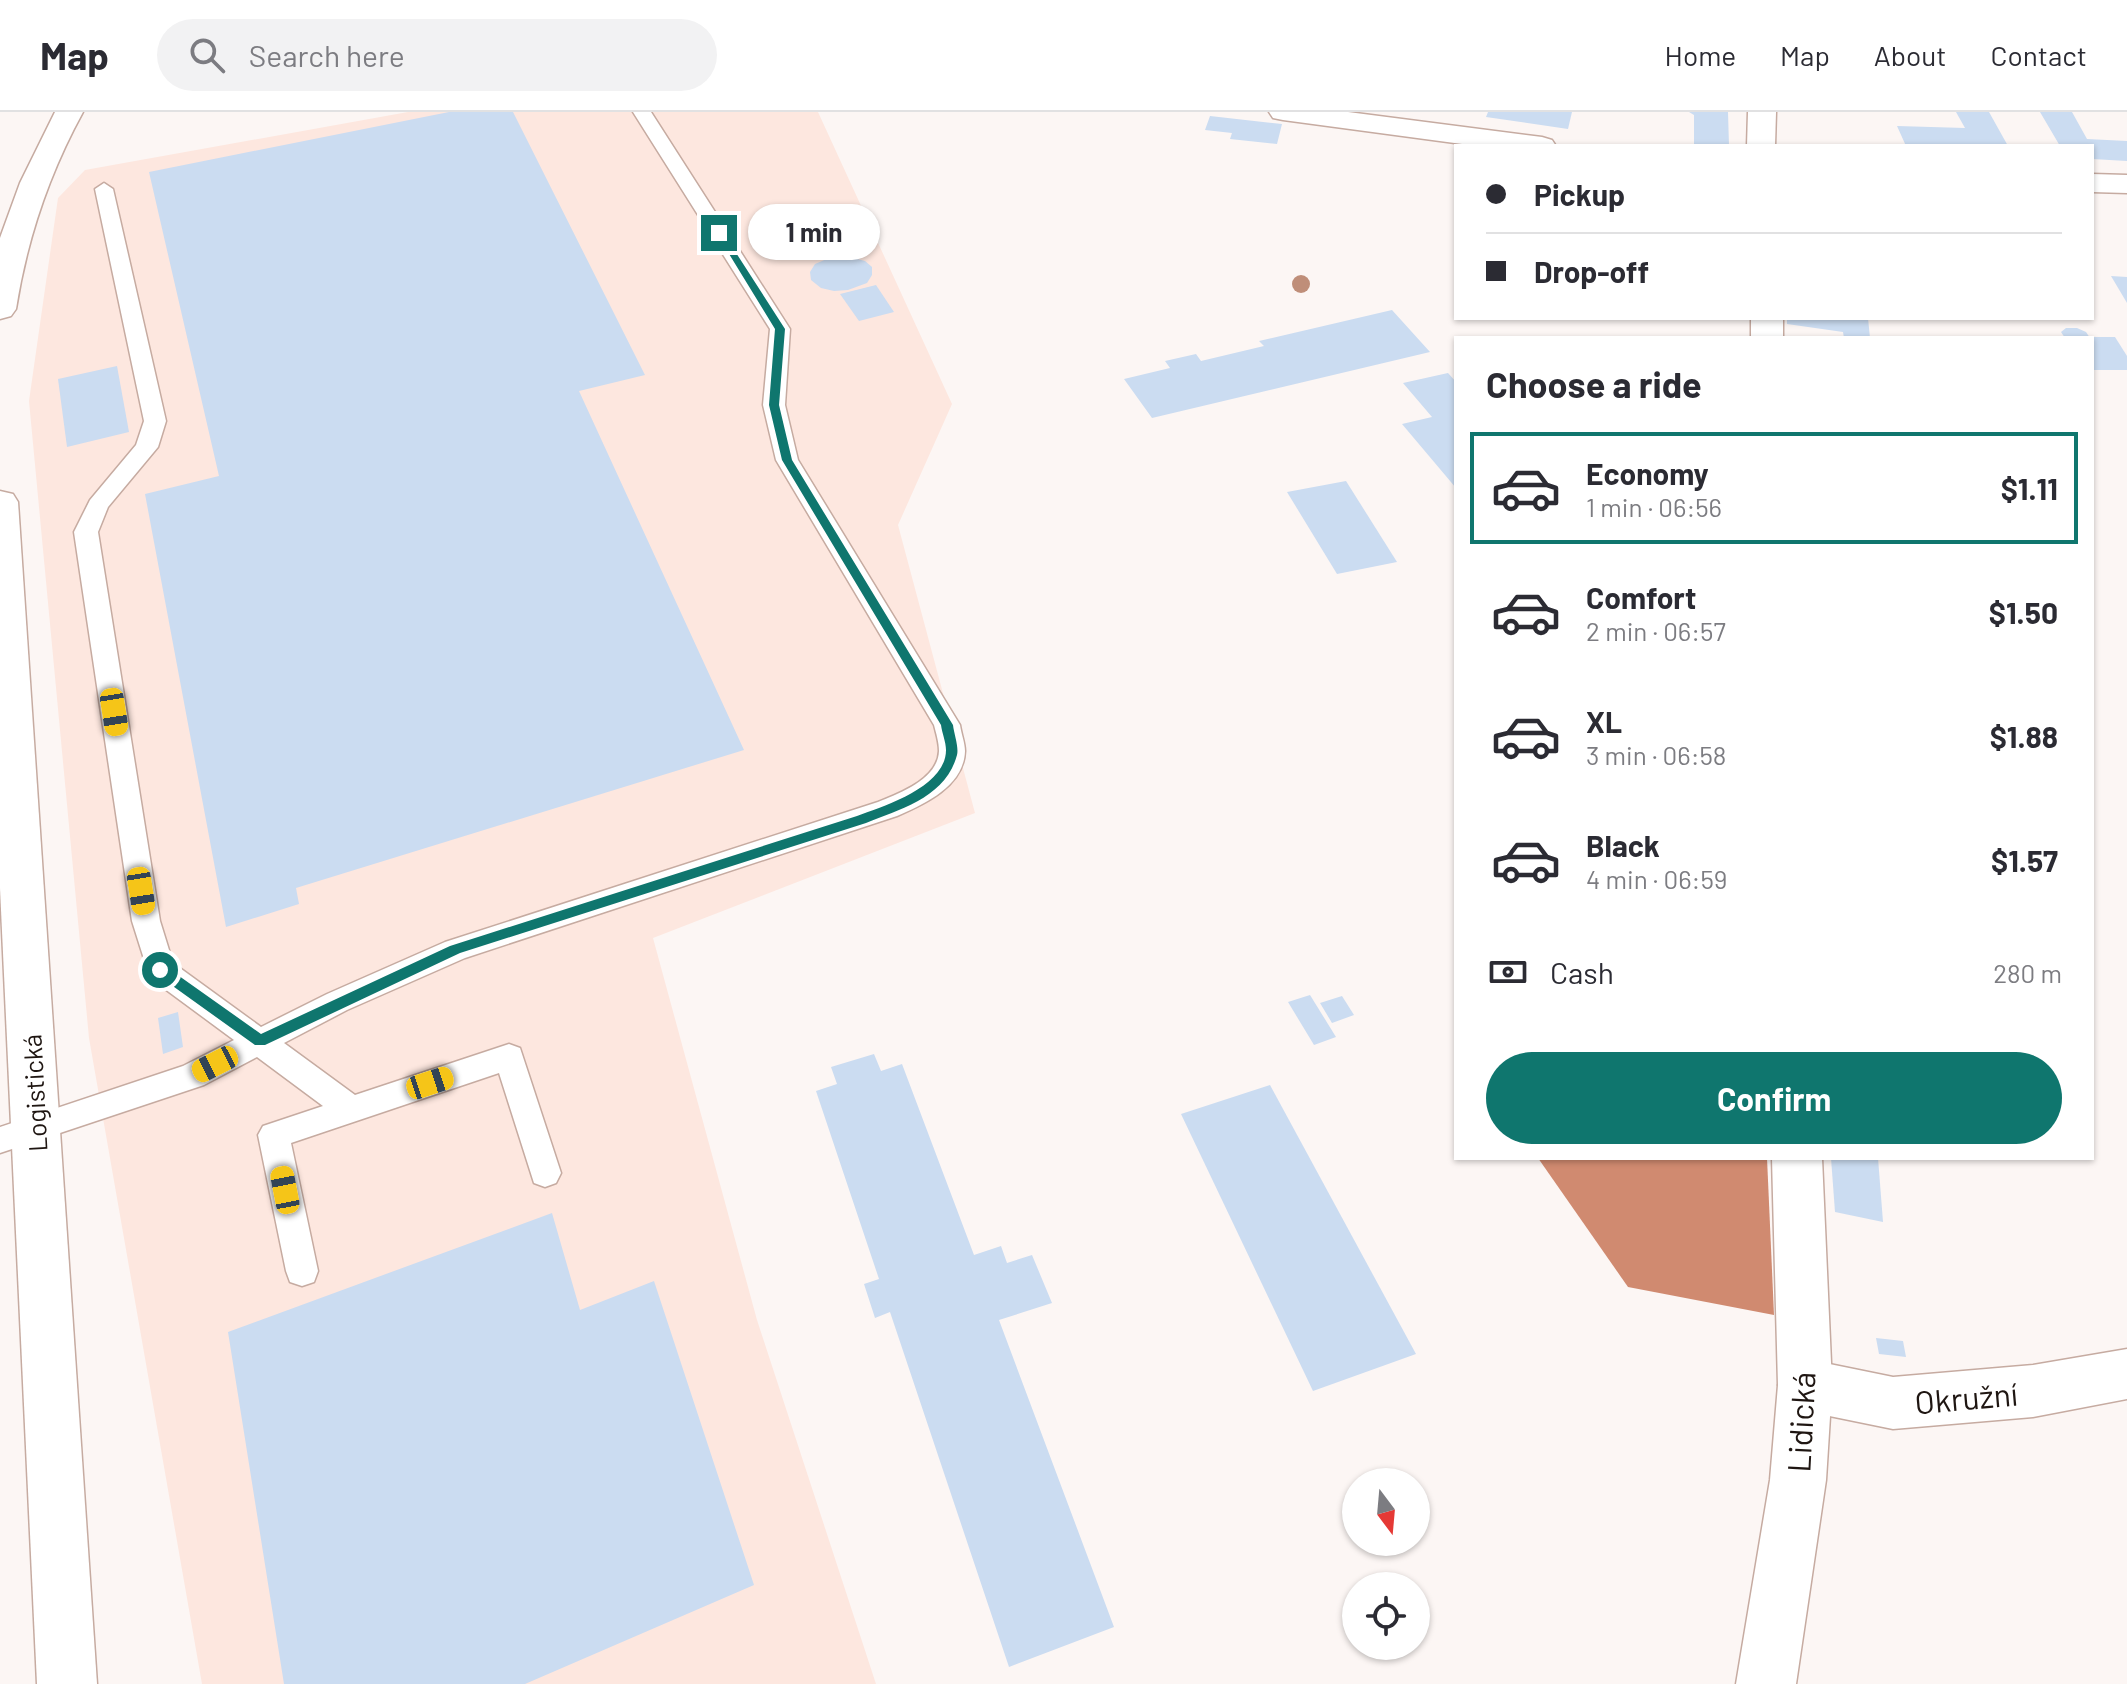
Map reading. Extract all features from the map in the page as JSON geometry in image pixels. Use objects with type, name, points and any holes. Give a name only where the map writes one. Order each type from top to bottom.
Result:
[{"type":"street","points":[[0,309],[21,217],[53,140],[69,112]]},
{"type":"street","points":[[1283,112],[1527,144]]},
{"type":"street","points":[[1761,144],[1762,112]]},
{"type":"street","points":[[2094,183],[2127,184]]},
{"type":"street","name":"Logistická","points":[[0,502],[18,1134],[67,1684]]},
{"type":"street","name":"Lidická","points":[[1766,1684],[1798,1480],[1805,1385],[1797,1160]]},
{"type":"street","name":"Okružní","points":[[1805,1385],[1893,1403],[2033,1391],[2127,1374]]},
{"type":"lane","points":[[18,1134],[193,1076],[260,1041],[455,950],[861,819],[914,799],[941,776],[952,753],[947,725],[787,460],[774,405],[780,329],[642,112]]},
{"type":"lane","points":[[104,189],[155,421],[147,447],[98,505],[86,532],[146,921],[160,970],[351,1109]]},
{"type":"lane","points":[[302,1271],[274,1135],[509,1057],[545,1173]]},
{"type":"shaded area","points":[[408,112],[818,112],[952,404],[898,525],[975,813],[653,938],[757,1320],[876,1684],[202,1684],[89,1038],[29,401],[58,198],[85,170]]},
{"type":"shaded area","points":[[1539,1160],[1767,1160],[1774,1315],[1628,1287]]},
{"type":"building","points":[[449,112],[513,112],[645,375],[579,391],[744,750],[296,888],[299,904],[226,927],[145,494],[219,476],[149,172]]},
{"type":"building","points":[[1488,112],[1572,112],[1568,129],[1486,117]]},
{"type":"building","points":[[1689,112],[1728,112],[1729,144],[1694,144],[1694,115]]},
{"type":"building","points":[[1956,112],[1989,112],[2007,144],[1905,144],[1897,126],[1965,128]]},
{"type":"building","points":[[2040,112],[2072,112],[2087,139],[2127,141],[2127,161],[2094,159],[2094,144],[2059,144]]},
{"type":"building","points":[[1210,116],[1282,124],[1277,144],[1230,139],[1232,133],[1205,130]]},
{"type":"building","points":[[846,256],[865,261],[872,267],[867,283],[834,291],[821,288],[811,280],[810,272],[815,264]]},
{"type":"building","points":[[2111,276],[2127,277],[2127,303]]},
{"type":"building","points":[[876,285],[894,312],[859,321],[840,294]]},
{"type":"building","points":[[1392,310],[1430,352],[1152,418],[1124,379],[1170,368],[1165,361],[1196,354],[1201,361],[1264,346],[1259,341]]},
{"type":"building","points":[[1787,320],[1868,320],[1870,336],[1844,336],[1843,332],[1787,324]]},
{"type":"building","points":[[2066,328],[2077,328],[2089,336],[2064,336],[2061,332]]},
{"type":"building","points":[[2094,337],[2115,337],[2127,356],[2127,370],[2094,370]]},
{"type":"building","points":[[117,366],[129,432],[67,447],[58,379]]},
{"type":"building","points":[[1448,373],[1454,380],[1454,486],[1402,424],[1432,417],[1403,383]]},
{"type":"building","points":[[1346,481],[1397,562],[1337,574],[1287,492]]},
{"type":"building","points":[[1310,995],[1336,1037],[1314,1045],[1288,1002]]},
{"type":"building","points":[[1342,996],[1354,1015],[1332,1023],[1320,1003]]},
{"type":"building","points":[[178,1012],[183,1047],[163,1054],[158,1018]]},
{"type":"building","points":[[874,1054],[881,1071],[902,1064],[974,1255],[1001,1246],[1007,1263],[1032,1255],[1052,1303],[999,1320],[1114,1627],[1009,1667],[890,1312],[875,1318],[864,1284],[879,1279],[816,1091],[837,1084],[831,1067]]},
{"type":"building","points":[[1270,1085],[1416,1354],[1313,1391],[1181,1114]]},
{"type":"building","points":[[1831,1160],[1878,1160],[1883,1222],[1835,1212]]},
{"type":"building","points":[[552,1213],[580,1310],[654,1281],[754,1585],[525,1684],[284,1684],[228,1332]]},
{"type":"building","points":[[1876,1338],[1903,1341],[1906,1357],[1879,1354]]},
{"type":"route","points":[[160,970],[260,1041],[337,1002],[455,950],[861,819],[914,799],[941,776],[952,753],[947,725],[787,460],[774,405],[780,329],[719,233]]}]
